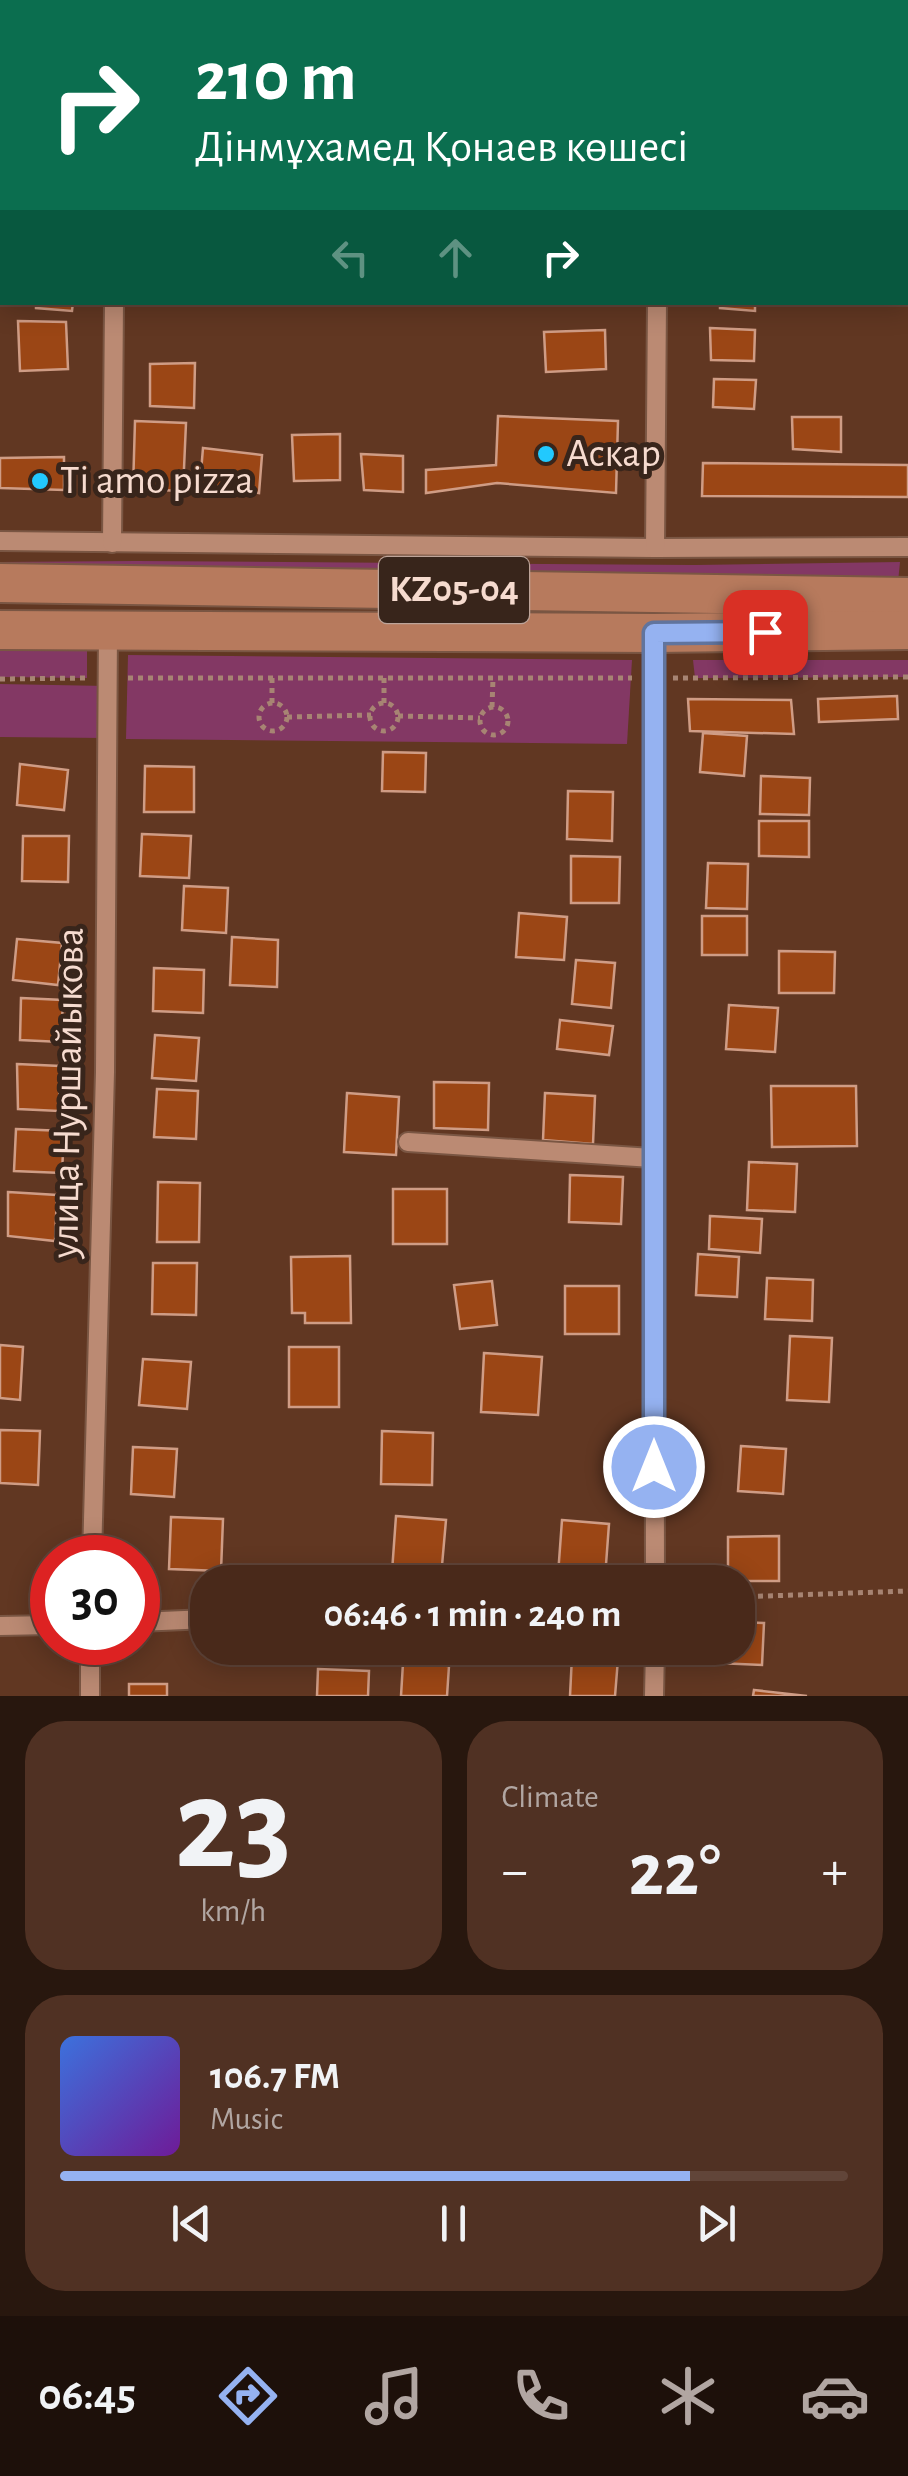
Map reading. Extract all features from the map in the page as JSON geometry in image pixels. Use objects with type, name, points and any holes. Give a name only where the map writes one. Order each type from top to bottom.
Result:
[{"type":"main road","name":"KZ05-04","points":[[0,583],[908,597]]},
{"type":"main road","name":"KZ05-04","points":[[0,630],[908,630]]},
{"type":"street","points":[[112,543],[114,305]]},
{"type":"street","points":[[656,548],[657,305]]},
{"type":"street","points":[[0,541],[908,548]]},
{"type":"street","name":"улица Нуршайыкова","points":[[93,1535],[105,1072],[108,630]]},
{"type":"street","points":[[654,633],[655,1565]]},
{"type":"street","points":[[408,1142],[652,1158]]},
{"type":"street","points":[[160,1621],[190,1619]]},
{"type":"street","points":[[0,1626],[30,1625]]},
{"type":"street","points":[[90,1665],[90,1696]]},
{"type":"street","points":[[654,1696],[655,1665]]},
{"type":"path","points":[[0,678],[908,677]]},
{"type":"path","points":[[272,678],[272,704]]},
{"type":"path","points":[[384,678],[384,703]]},
{"type":"path","points":[[492,707],[493,678]]},
{"type":"path","points":[[384,703],[395,708],[398,716],[395,725],[383,730],[375,727],[371,715],[375,707],[384,703]]},
{"type":"path","points":[[272,704],[284,708],[287,717],[285,726],[277,731],[264,727],[260,715],[272,704]]},
{"type":"path","points":[[492,707],[500,709],[507,725],[502,732],[488,733],[480,718],[492,707]]},
{"type":"path","points":[[287,717],[371,715]]},
{"type":"path","points":[[398,716],[480,718]]},
{"type":"path","points":[[755,1596],[908,1591]]},
{"type":"shaded area","points":[[0,562],[695,565],[900,562],[898,582],[0,573]]},
{"type":"shaded area","points":[[87,644],[87,678],[0,677],[0,645]]},
{"type":"shaded area","points":[[128,655],[632,660],[627,744],[126,739]]},
{"type":"shaded area","points":[[693,660],[908,660],[908,677],[695,678]]},
{"type":"shaded area","points":[[0,684],[107,686],[106,738],[0,737]]},
{"type":"building","points":[[36,305],[73,305],[72,311]]},
{"type":"building","points":[[755,305],[755,311],[720,308]]},
{"type":"building","points":[[18,321],[66,322],[68,369],[20,371]]},
{"type":"building","points":[[710,328],[755,330],[754,361],[711,360]]},
{"type":"building","points":[[605,330],[606,369],[546,372],[544,332]]},
{"type":"building","points":[[195,363],[194,408],[150,406],[150,364]]},
{"type":"building","points":[[714,379],[756,380],[754,409],[713,407]]},
{"type":"building","points":[[498,416],[618,421],[616,493],[497,483],[426,493],[426,470],[496,465]]},
{"type":"building","points":[[792,417],[841,417],[841,452],[793,449]]},
{"type":"building","points":[[135,421],[186,423],[183,491],[133,489]]},
{"type":"building","points":[[340,434],[340,480],[294,481],[292,435]]},
{"type":"building","points":[[203,448],[262,455],[259,493],[200,484]]},
{"type":"building","points":[[361,454],[403,456],[403,492],[364,490]]},
{"type":"building","points":[[64,457],[64,490],[0,488],[0,458]]},
{"type":"building","points":[[703,463],[908,465],[908,497],[702,496]]},
{"type":"building","points":[[897,696],[898,719],[819,722],[818,699]]},
{"type":"building","points":[[688,699],[791,700],[794,734],[690,731]]},
{"type":"building","points":[[703,733],[747,736],[744,776],[700,772]]},
{"type":"building","points":[[383,752],[426,753],[425,792],[382,791]]},
{"type":"building","points":[[20,764],[68,770],[64,810],[17,805]]},
{"type":"building","points":[[145,766],[194,767],[194,812],[144,812]]},
{"type":"building","points":[[761,776],[810,778],[809,815],[760,814]]},
{"type":"building","points":[[568,791],[613,792],[612,841],[567,839]]},
{"type":"building","points":[[759,821],[809,821],[809,857],[759,856]]},
{"type":"building","points":[[142,834],[191,836],[189,878],[140,876]]},
{"type":"building","points":[[23,836],[69,836],[68,882],[22,881]]},
{"type":"building","points":[[571,856],[620,857],[619,903],[571,903]]},
{"type":"building","points":[[708,863],[748,864],[747,909],[706,908]]},
{"type":"building","points":[[184,886],[228,888],[226,933],[182,930]]},
{"type":"building","points":[[519,913],[567,917],[564,960],[516,957]]},
{"type":"building","points":[[702,916],[747,916],[747,955],[702,955]]},
{"type":"building","points":[[232,937],[278,940],[277,987],[230,985]]},
{"type":"building","points":[[17,939],[62,943],[58,985],[13,980]]},
{"type":"building","points":[[779,951],[835,952],[834,993],[779,993]]},
{"type":"building","points":[[576,960],[615,963],[611,1008],[572,1004]]},
{"type":"building","points":[[154,968],[204,970],[203,1013],[153,1011]]},
{"type":"building","points":[[21,998],[63,1000],[61,1042],[20,1040]]},
{"type":"building","points":[[729,1005],[778,1008],[775,1052],[726,1049]]},
{"type":"building","points":[[560,1020],[613,1026],[609,1055],[557,1049]]},
{"type":"building","points":[[155,1035],[199,1038],[196,1081],[152,1078]]},
{"type":"building","points":[[17,1064],[60,1066],[59,1111],[18,1109]]},
{"type":"building","points":[[434,1082],[489,1083],[488,1130],[434,1128]]},
{"type":"building","points":[[771,1086],[856,1086],[857,1146],[772,1147]]},
{"type":"building","points":[[157,1089],[198,1091],[196,1139],[154,1137]]},
{"type":"building","points":[[347,1093],[399,1097],[396,1155],[344,1152]]},
{"type":"building","points":[[545,1093],[595,1096],[593,1144],[543,1140]]},
{"type":"building","points":[[16,1129],[64,1131],[62,1173],[14,1171]]},
{"type":"building","points":[[749,1162],[797,1164],[795,1212],[747,1210]]},
{"type":"building","points":[[570,1175],[623,1177],[621,1224],[569,1222]]},
{"type":"building","points":[[158,1182],[200,1183],[199,1242],[157,1242]]},
{"type":"building","points":[[393,1189],[447,1189],[447,1244],[393,1244]]},
{"type":"building","points":[[8,1192],[57,1195],[55,1241],[8,1236]]},
{"type":"building","points":[[710,1216],[762,1219],[760,1253],[709,1249]]},
{"type":"building","points":[[698,1254],[739,1257],[737,1297],[696,1295]]},
{"type":"building","points":[[350,1256],[351,1323],[305,1323],[305,1313],[292,1313],[291,1257]]},
{"type":"building","points":[[153,1263],[197,1263],[196,1315],[152,1314]]},
{"type":"building","points":[[767,1278],[813,1280],[812,1321],[765,1319]]},
{"type":"building","points":[[492,1281],[497,1325],[460,1329],[454,1285]]},
{"type":"building","points":[[565,1286],[619,1286],[619,1334],[565,1334]]},
{"type":"building","points":[[790,1336],[832,1338],[829,1402],[787,1400]]},
{"type":"building","points":[[0,1345],[23,1347],[20,1400],[0,1398]]},
{"type":"building","points":[[289,1347],[339,1347],[339,1407],[289,1407]]},
{"type":"building","points":[[484,1353],[542,1357],[538,1415],[481,1412]]},
{"type":"building","points":[[143,1359],[191,1362],[187,1409],[139,1405]]},
{"type":"building","points":[[0,1430],[40,1431],[38,1485],[0,1483]]},
{"type":"building","points":[[382,1431],[433,1433],[432,1485],[381,1484]]},
{"type":"building","points":[[741,1446],[786,1449],[783,1494],[738,1491]]},
{"type":"building","points":[[133,1447],[177,1449],[174,1497],[131,1494]]},
{"type":"building","points":[[396,1516],[446,1520],[442,1565],[392,1565]]},
{"type":"building","points":[[171,1517],[223,1519],[221,1565],[169,1569]]},
{"type":"building","points":[[562,1520],[609,1524],[606,1565],[559,1565]]},
{"type":"building","points":[[779,1536],[779,1581],[755,1581],[755,1565],[728,1565],[728,1537]]},
{"type":"building","points":[[755,1623],[764,1623],[762,1665],[755,1665]]},
{"type":"building","points":[[403,1665],[449,1666],[447,1696],[401,1696]]},
{"type":"building","points":[[572,1665],[618,1665],[615,1696],[570,1696]]},
{"type":"building","points":[[318,1669],[369,1671],[368,1696],[317,1696]]},
{"type":"building","points":[[129,1684],[167,1684],[167,1696],[129,1696]]},
{"type":"building","points":[[754,1690],[807,1696],[753,1696]]},
{"type":"place","name":"Аскар","points":[[546,454]]},
{"type":"place","name":"Ti amo pizza","points":[[40,481]]},
{"type":"route","points":[[654,1467],[654,633],[765,632]]}]
